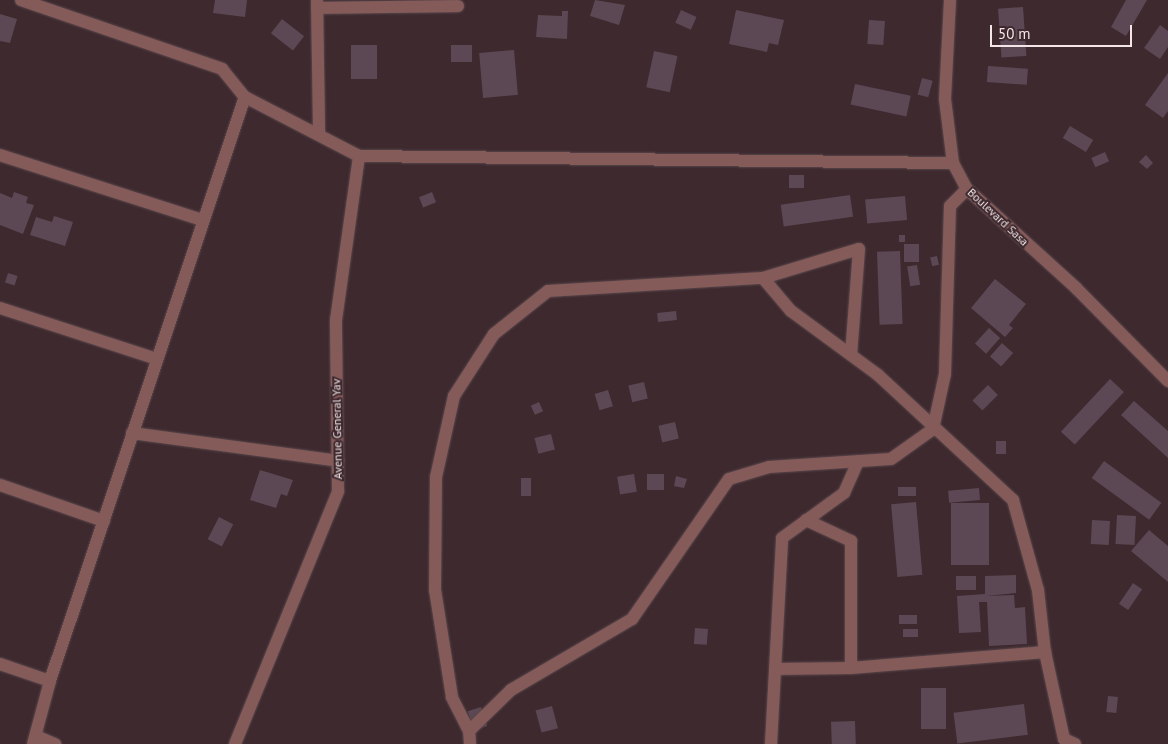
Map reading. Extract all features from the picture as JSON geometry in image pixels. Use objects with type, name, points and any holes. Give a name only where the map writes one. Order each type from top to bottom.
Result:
[{"type":"street","points":[[21,0],[59,6],[222,68],[245,96],[319,133],[359,156],[953,163]]},
{"type":"street","name":"Boulevard Sasa","points":[[950,0],[945,99],[953,163],[967,189],[1076,288],[1168,381]]},
{"type":"street","points":[[319,133],[317,4],[458,6]]},
{"type":"street","points":[[55,744],[35,740],[50,681],[245,96]]},
{"type":"street","points":[[0,155],[203,220]]},
{"type":"street","name":"Avenue General Yav","points":[[236,744],[338,491],[336,320],[359,156]]},
{"type":"street","points":[[469,731],[511,690],[632,619],[729,479],[769,467],[891,459],[933,429],[945,374],[950,206],[967,189]]},
{"type":"street","points":[[470,744],[469,731],[452,696],[435,590],[436,477],[454,396],[494,334],[548,291],[763,278],[859,249],[851,355]]},
{"type":"street","points":[[763,278],[792,311],[878,375],[933,429],[1012,500],[1038,590],[1045,652],[1064,739],[1075,744]]},
{"type":"street","points":[[0,308],[157,359]]},
{"type":"street","points":[[132,433],[338,461]]},
{"type":"street","points":[[771,744],[782,538],[844,493],[858,461]]},
{"type":"street","points":[[0,485],[104,521]]},
{"type":"street","points":[[806,520],[851,541],[851,668]]},
{"type":"street","points":[[775,669],[851,668],[1045,652]]},
{"type":"street","points":[[0,664],[50,681]]},
{"type":"building","points":[[215,0],[247,0],[245,17],[213,13]]},
{"type":"building","points":[[595,0],[625,5],[619,25],[590,16]]},
{"type":"building","points":[[1126,0],[1147,0],[1126,36],[1111,27]]},
{"type":"building","points":[[1023,7],[1026,56],[1001,58],[998,9]]},
{"type":"building","points":[[681,10],[697,17],[691,30],[675,23]]},
{"type":"building","points":[[736,10],[784,20],[778,45],[769,43],[767,52],[729,44]]},
{"type":"building","points":[[562,11],[568,11],[567,39],[536,37],[538,15],[562,16]]},
{"type":"building","points":[[0,14],[17,19],[10,43],[0,41]]},
{"type":"building","points":[[282,19],[304,36],[293,50],[271,33]]},
{"type":"building","points":[[869,20],[885,21],[883,45],[867,44]]},
{"type":"building","points":[[1160,25],[1168,31],[1168,47],[1160,59],[1144,48]]},
{"type":"building","points":[[351,45],[377,45],[377,79],[351,79]]},
{"type":"building","points":[[451,45],[472,45],[472,62],[451,62]]},
{"type":"building","points":[[514,50],[518,95],[483,98],[479,53]]},
{"type":"building","points":[[654,51],[677,56],[670,92],[646,87]]},
{"type":"building","points":[[988,66],[1028,69],[1027,85],[987,82]]},
{"type":"building","points":[[1168,73],[1168,111],[1163,118],[1145,105]]},
{"type":"building","points":[[922,78],[933,81],[928,97],[918,94]]},
{"type":"building","points":[[855,84],[911,96],[906,116],[851,105]]},
{"type":"building","points":[[1070,126],[1093,140],[1086,152],[1063,138]]},
{"type":"building","points":[[1105,152],[1109,161],[1095,167],[1091,158]]},
{"type":"building","points":[[1146,155],[1153,163],[1147,169],[1139,162]]},
{"type":"building","points":[[789,175],[804,175],[804,188],[789,188]]},
{"type":"building","points":[[14,192],[28,197],[26,203],[34,205],[23,234],[0,225],[0,193],[12,198]]},
{"type":"building","points":[[432,192],[436,202],[423,207],[419,197]]},
{"type":"building","points":[[850,195],[853,217],[784,227],[781,205]]},
{"type":"building","points":[[905,196],[907,220],[867,223],[865,199]]},
{"type":"building","points":[[54,216],[73,222],[65,246],[30,235],[36,217],[52,222]]},
{"type":"building","points":[[899,235],[905,235],[905,242],[899,242]]},
{"type":"building","points":[[904,244],[919,244],[919,262],[904,262]]},
{"type":"building","points":[[900,251],[903,324],[880,325],[877,252]]},
{"type":"building","points":[[937,256],[939,265],[932,266],[930,258]]},
{"type":"building","points":[[917,265],[920,285],[910,286],[907,267]]},
{"type":"building","points":[[8,273],[18,276],[15,285],[5,283]]},
{"type":"building","points":[[995,279],[1026,304],[1009,325],[1013,328],[1005,337],[971,308]]},
{"type":"building","points":[[676,311],[677,320],[658,322],[657,313]]},
{"type":"building","points":[[989,328],[1000,338],[986,354],[975,344]]},
{"type":"building","points":[[1002,343],[1013,353],[1001,366],[990,356]]},
{"type":"building","points":[[1110,379],[1124,392],[1075,445],[1061,432]]},
{"type":"building","points":[[644,382],[648,399],[632,402],[628,386]]},
{"type":"building","points":[[988,385],[998,395],[982,410],[972,401]]},
{"type":"building","points":[[608,390],[613,406],[600,410],[595,394]]},
{"type":"building","points":[[1134,401],[1168,431],[1168,458],[1121,415]]},
{"type":"building","points":[[539,402],[543,411],[535,415],[531,406]]},
{"type":"building","points":[[675,422],[679,439],[662,442],[658,426]]},
{"type":"building","points":[[551,434],[555,450],[538,454],[535,438]]},
{"type":"building","points":[[996,441],[1006,441],[1006,454],[996,454]]},
{"type":"building","points":[[1104,461],[1161,503],[1149,520],[1092,478]]},
{"type":"building","points":[[260,470],[293,480],[287,496],[281,494],[276,508],[250,500]]},
{"type":"building","points":[[634,474],[637,492],[620,494],[617,477]]},
{"type":"building","points":[[647,474],[664,474],[664,490],[647,490]]},
{"type":"building","points":[[676,476],[687,479],[684,488],[674,486]]},
{"type":"building","points":[[521,478],[531,478],[531,496],[521,496]]},
{"type":"building","points":[[898,487],[916,487],[916,496],[898,496]]},
{"type":"building","points":[[979,488],[980,500],[949,503],[948,491]]},
{"type":"building","points":[[916,502],[922,575],[897,577],[891,504]]},
{"type":"building","points":[[951,503],[989,503],[989,565],[951,565]]},
{"type":"building","points":[[1117,515],[1136,516],[1134,545],[1115,544]]},
{"type":"building","points":[[219,517],[233,524],[222,547],[208,539]]},
{"type":"building","points":[[1092,520],[1110,521],[1109,545],[1091,544]]},
{"type":"building","points":[[1149,530],[1168,546],[1168,582],[1131,551]]},
{"type":"building","points":[[1016,575],[1016,593],[986,596],[1014,595],[1015,608],[1025,607],[1027,644],[989,646],[987,602],[979,602],[981,632],[959,633],[957,596],[985,594],[985,576]]},
{"type":"building","points":[[956,576],[976,576],[976,590],[956,590]]},
{"type":"building","points":[[1133,583],[1142,589],[1128,610],[1119,604]]},
{"type":"building","points":[[899,615],[917,615],[917,624],[899,624]]},
{"type":"building","points":[[695,628],[708,629],[707,645],[694,644]]},
{"type":"building","points":[[903,629],[918,629],[918,637],[903,637]]},
{"type":"building","points":[[921,688],[946,688],[946,729],[921,729]]},
{"type":"building","points":[[1108,696],[1118,697],[1116,713],[1106,712]]},
{"type":"building","points":[[1024,704],[1028,735],[957,743],[954,713]]},
{"type":"building","points":[[552,706],[558,728],[542,733],[536,710]]},
{"type":"building","points":[[481,707],[487,726],[474,730],[468,711]]},
{"type":"building","points":[[855,721],[856,744],[832,744],[831,722]]}]
